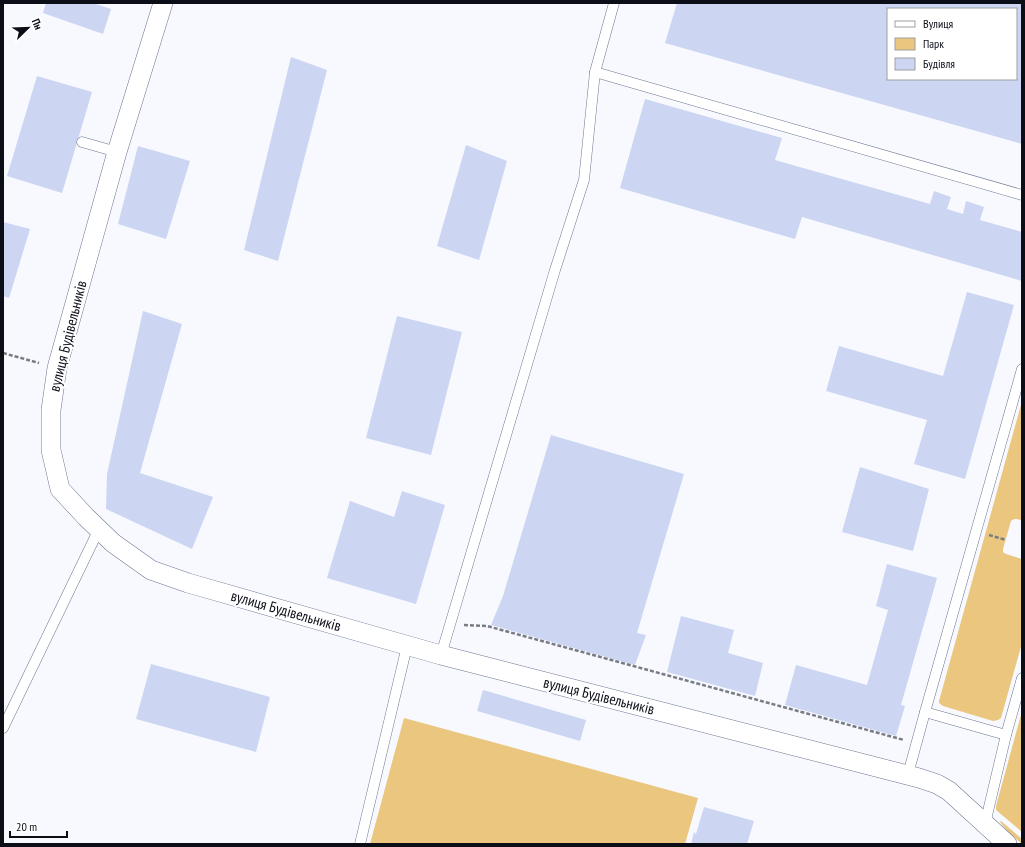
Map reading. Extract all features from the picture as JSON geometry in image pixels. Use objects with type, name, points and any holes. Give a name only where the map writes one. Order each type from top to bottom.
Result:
[{"type":"street","name":"вулиця Будівельників","points":[[163,3],[117,152],[57,368],[50,410],[51,450],[60,489],[86,517],[113,543],[151,570],[188,583],[407,646],[908,774],[937,784],[949,791],[1007,844]]},
{"type":"lane","points":[[441,655],[555,270],[584,180],[594,72],[614,3]]},
{"type":"lane","points":[[594,72],[1022,195]]},
{"type":"lane","points":[[82,142],[117,152]]},
{"type":"lane","points":[[908,774],[1022,369]]},
{"type":"lane","points":[[3,728],[99,529]]},
{"type":"lane","points":[[360,844],[407,646]]},
{"type":"lane","points":[[985,824],[1006,735],[1022,678]]},
{"type":"lane","points":[[925,712],[1006,735]]},
{"type":"path","points":[[3,353],[57,368]]},
{"type":"path","points":[[449,625],[487,626],[907,741],[915,747]]},
{"type":"green space","points":[[1022,401],[1022,521],[1014,519],[1011,521],[1003,552],[1022,559],[1022,643],[1001,718],[993,721],[943,706],[939,703],[939,701]]},
{"type":"green space","points":[[1022,711],[1022,832],[996,810],[996,806]]},
{"type":"green space","points":[[404,718],[698,798],[685,844],[370,844]]},
{"type":"green space","points":[[1001,821],[1022,839],[1022,844],[1009,833],[1000,822]]},
{"type":"building","points":[[46,3],[93,3],[111,9],[103,34],[43,13]]},
{"type":"building","points":[[677,3],[1022,3],[1022,144],[665,43]]},
{"type":"building","points":[[291,57],[327,70],[278,261],[244,250]]},
{"type":"building","points":[[37,76],[92,92],[62,193],[7,176]]},
{"type":"building","points":[[645,99],[782,138],[775,160],[930,204],[934,191],[951,197],[947,209],[963,214],[966,201],[984,207],[980,220],[1022,232],[1022,281],[802,217],[795,239],[620,188]]},
{"type":"building","points":[[466,145],[507,161],[479,260],[437,246]]},
{"type":"building","points":[[138,146],[190,161],[166,239],[118,224]]},
{"type":"building","points":[[3,222],[30,229],[9,298],[3,296]]},
{"type":"building","points":[[967,292],[1014,305],[965,479],[914,464],[927,420],[826,391],[839,346],[943,376]]},
{"type":"building","points":[[143,311],[182,324],[140,473],[213,497],[192,549],[106,509],[107,474]]},
{"type":"building","points":[[397,316],[462,332],[431,455],[366,438]]},
{"type":"building","points":[[551,435],[684,474],[637,633],[646,635],[635,665],[491,625],[503,596]]},
{"type":"building","points":[[860,467],[929,489],[913,551],[842,532]]},
{"type":"building","points":[[402,491],[445,505],[416,604],[327,578],[350,501],[394,517]]},
{"type":"building","points":[[887,564],[937,578],[901,705],[905,706],[896,736],[785,705],[796,665],[867,685],[888,610],[876,606]]},
{"type":"building","points":[[681,616],[734,630],[728,653],[763,663],[755,696],[667,672]]},
{"type":"building","points":[[151,664],[270,697],[256,752],[136,719]]},
{"type":"building","points":[[483,690],[586,720],[580,741],[477,711]]},
{"type":"building","points":[[704,807],[754,821],[747,844],[691,844],[694,832],[696,834]]}]
